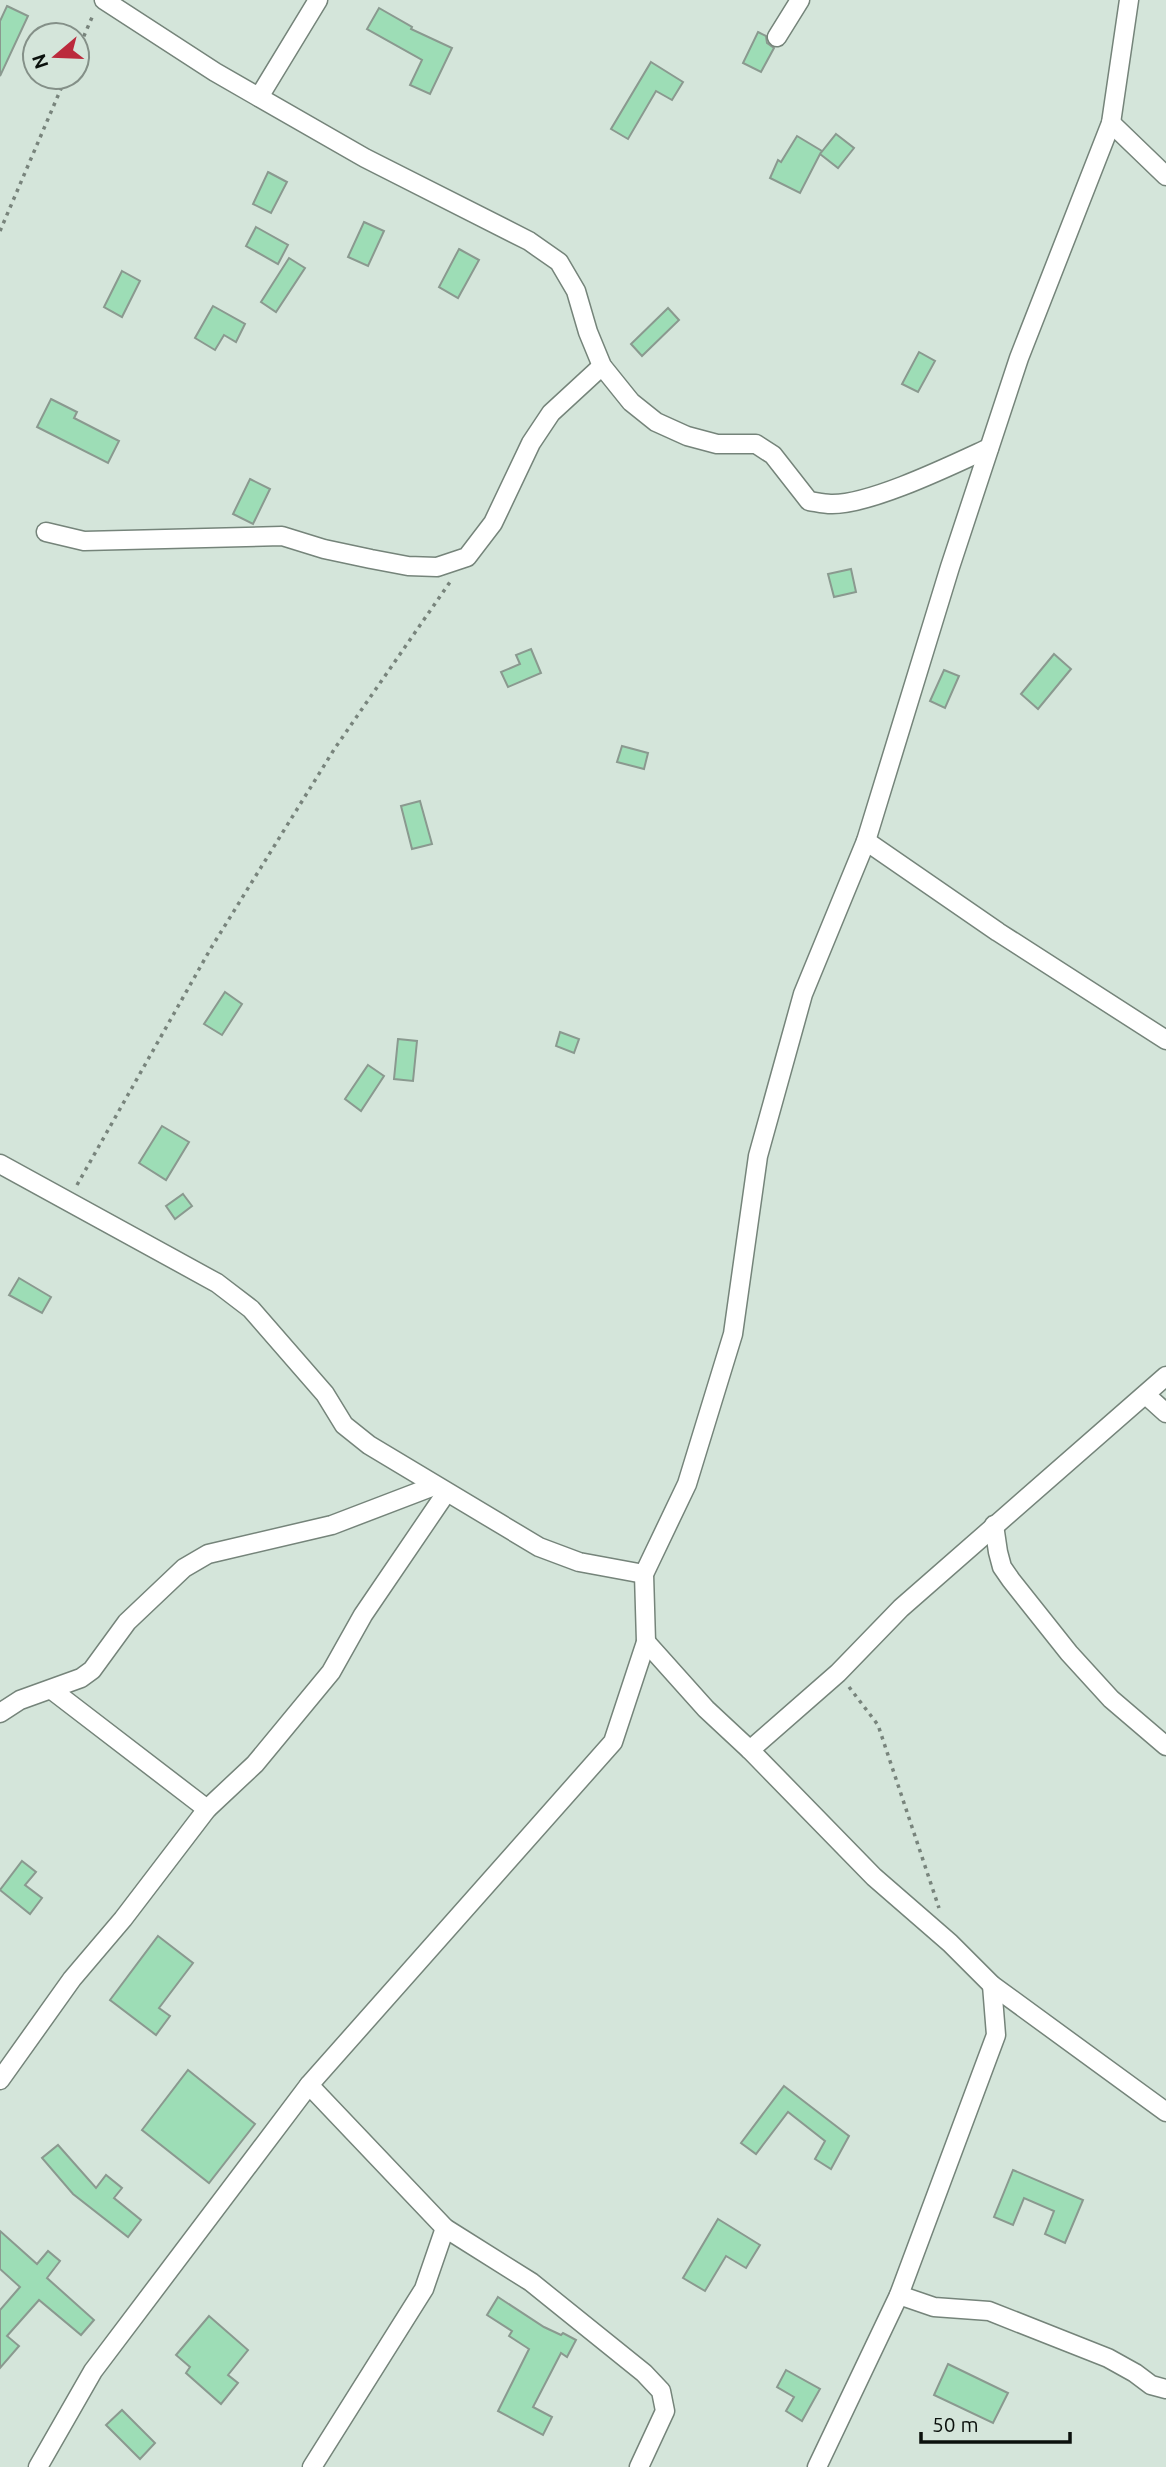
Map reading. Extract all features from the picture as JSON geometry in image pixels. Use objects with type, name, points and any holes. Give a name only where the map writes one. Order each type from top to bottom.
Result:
[{"type":"street","points":[[258,97],[318,0]]},
{"type":"street","points":[[777,37],[800,0]]},
{"type":"street","points":[[37,2467],[93,2371],[309,2085],[612,1742],[646,1642],[644,1574],[687,1484],[733,1334],[758,1156],[803,994],[866,841],[1019,358],[1111,123],[1129,0]]},
{"type":"street","points":[[99,5],[365,158],[529,241],[559,262],[576,291],[602,366],[631,402],[656,422],[687,436],[717,444],[756,444],[765,449],[773,455],[809,501],[832,504],[862,499],[941,470],[989,448]]},
{"type":"street","points":[[1111,123],[1166,176]]},
{"type":"street","points":[[46,533],[84,541],[282,536],[324,549],[408,566],[437,567],[467,557],[493,523],[531,443],[551,413],[602,366]]},
{"type":"street","points":[[866,841],[998,932],[1166,1040]]},
{"type":"street","points":[[0,1164],[217,1283],[251,1309],[325,1394],[344,1425],[369,1445],[539,1547],[579,1562],[644,1574]]},
{"type":"street","points":[[750,1750],[838,1672],[901,1608],[1166,1376]]},
{"type":"street","points":[[1146,1395],[1166,1413]]},
{"type":"street","points":[[0,1713],[20,1700],[52,1690],[92,1670],[128,1622],[184,1568],[208,1555],[332,1525],[440,1490]]},
{"type":"street","points":[[0,2080],[72,1979],[123,1919],[207,1809],[255,1764],[331,1672],[440,1490]]},
{"type":"street","points":[[994,1525],[1002,1567],[1011,1580],[1069,1653],[1111,1699],[1166,1746]]},
{"type":"street","points":[[646,1642],[706,1709],[750,1750],[874,1877],[950,1943],[992,1985],[1166,2112]]},
{"type":"street","points":[[52,1690],[207,1809]]},
{"type":"street","points":[[817,2467],[899,2295],[996,2035],[992,1985]]},
{"type":"street","points":[[309,2085],[444,2228],[531,2282],[645,2373],[661,2391],[665,2411],[639,2467]]},
{"type":"street","points":[[312,2467],[424,2289],[444,2228]]},
{"type":"street","points":[[899,2295],[934,2307],[989,2311],[1108,2358],[1151,2385],[1166,2389]]},
{"type":"path","points":[[91,22],[99,5]]},
{"type":"path","points":[[0,230],[60,91]]},
{"type":"path","points":[[68,1202],[211,948],[335,748],[467,557]]},
{"type":"path","points":[[838,1672],[878,1725],[950,1943]]},
{"type":"building","points":[[7,6],[28,16],[26,21],[21,21],[21,31],[0,76],[0,21]]},
{"type":"building","points":[[379,8],[412,27],[411,29],[452,48],[430,94],[410,85],[422,60],[367,29]]},
{"type":"building","points":[[758,32],[766,36],[767,43],[774,48],[761,72],[743,63]]},
{"type":"building","points":[[651,62],[683,82],[672,100],[656,91],[628,139],[611,129]]},
{"type":"building","points":[[836,134],[854,148],[838,168],[820,154]]},
{"type":"building","points":[[797,136],[822,151],[800,193],[770,178],[778,160],[781,162]]},
{"type":"building","points":[[268,172],[287,182],[271,213],[253,204]]},
{"type":"building","points":[[364,222],[384,231],[368,266],[348,257]]},
{"type":"building","points":[[256,227],[288,245],[278,264],[246,246]]},
{"type":"building","points":[[459,249],[479,260],[458,298],[439,287]]},
{"type":"building","points":[[289,258],[305,268],[276,312],[261,302]]},
{"type":"building","points":[[122,271],[140,281],[122,317],[104,307]]},
{"type":"building","points":[[213,306],[245,324],[236,342],[224,335],[215,350],[195,338]]},
{"type":"building","points":[[668,308],[679,320],[642,356],[631,344]]},
{"type":"building","points":[[919,352],[935,361],[918,392],[902,384]]},
{"type":"building","points":[[51,399],[77,412],[74,418],[119,441],[108,463],[37,427]]},
{"type":"building","points":[[250,479],[270,489],[253,524],[233,514]]},
{"type":"building","points":[[851,569],[856,592],[834,597],[828,574]]},
{"type":"building","points":[[531,649],[541,673],[508,687],[501,672],[520,664],[516,655]]},
{"type":"building","points":[[1054,654],[1071,669],[1038,709],[1021,694]]},
{"type":"building","points":[[944,670],[959,676],[945,708],[930,701]]},
{"type":"building","points":[[622,746],[648,753],[644,769],[617,762]]},
{"type":"building","points":[[420,801],[432,844],[412,849],[401,806]]},
{"type":"building","points":[[225,992],[242,1004],[222,1035],[204,1024]]},
{"type":"building","points":[[560,1032],[579,1039],[574,1053],[556,1046]]},
{"type":"building","points":[[398,1039],[417,1041],[413,1081],[394,1079]]},
{"type":"building","points":[[368,1065],[384,1076],[361,1111],[345,1099]]},
{"type":"building","points":[[162,1126],[189,1142],[166,1180],[139,1163]]},
{"type":"building","points":[[183,1194],[192,1206],[175,1219],[166,1206]]},
{"type":"building","points":[[19,1278],[51,1297],[42,1313],[9,1295]]},
{"type":"building","points":[[22,1861],[36,1872],[25,1885],[42,1898],[30,1914],[0,1890]]},
{"type":"building","points":[[158,1936],[193,1963],[159,2008],[170,2016],[156,2035],[110,2000]]},
{"type":"building","points":[[188,2070],[255,2124],[209,2183],[142,2130]]},
{"type":"building","points":[[784,2086],[849,2136],[831,2169],[815,2159],[825,2141],[788,2112],[756,2154],[741,2143]]},
{"type":"building","points":[[58,2145],[96,2188],[106,2175],[122,2188],[114,2198],[141,2220],[128,2237],[73,2194],[42,2158]]},
{"type":"building","points":[[1013,2170],[1083,2200],[1065,2243],[1045,2234],[1054,2211],[1024,2198],[1013,2225],[994,2217]]},
{"type":"building","points":[[718,2219],[760,2245],[746,2268],[726,2256],[705,2291],[683,2278]]},
{"type":"building","points":[[0,2231],[37,2264],[48,2251],[60,2261],[47,2278],[94,2320],[81,2335],[39,2300],[7,2336],[19,2346],[0,2368],[0,2310],[20,2287],[0,2269]]},
{"type":"building","points":[[498,2297],[544,2327],[576,2340],[567,2357],[561,2353],[533,2407],[552,2417],[543,2435],[498,2411],[529,2349],[509,2336],[512,2331],[487,2315]]},
{"type":"building","points":[[209,2316],[248,2350],[228,2375],[238,2383],[221,2404],[186,2373],[190,2367],[176,2355]]},
{"type":"building","points":[[948,2364],[1008,2393],[993,2423],[934,2395]]},
{"type":"building","points":[[786,2370],[820,2389],[802,2421],[786,2411],[794,2397],[777,2387]]},
{"type":"building","points":[[122,2410],[155,2443],[140,2459],[106,2425]]}]
